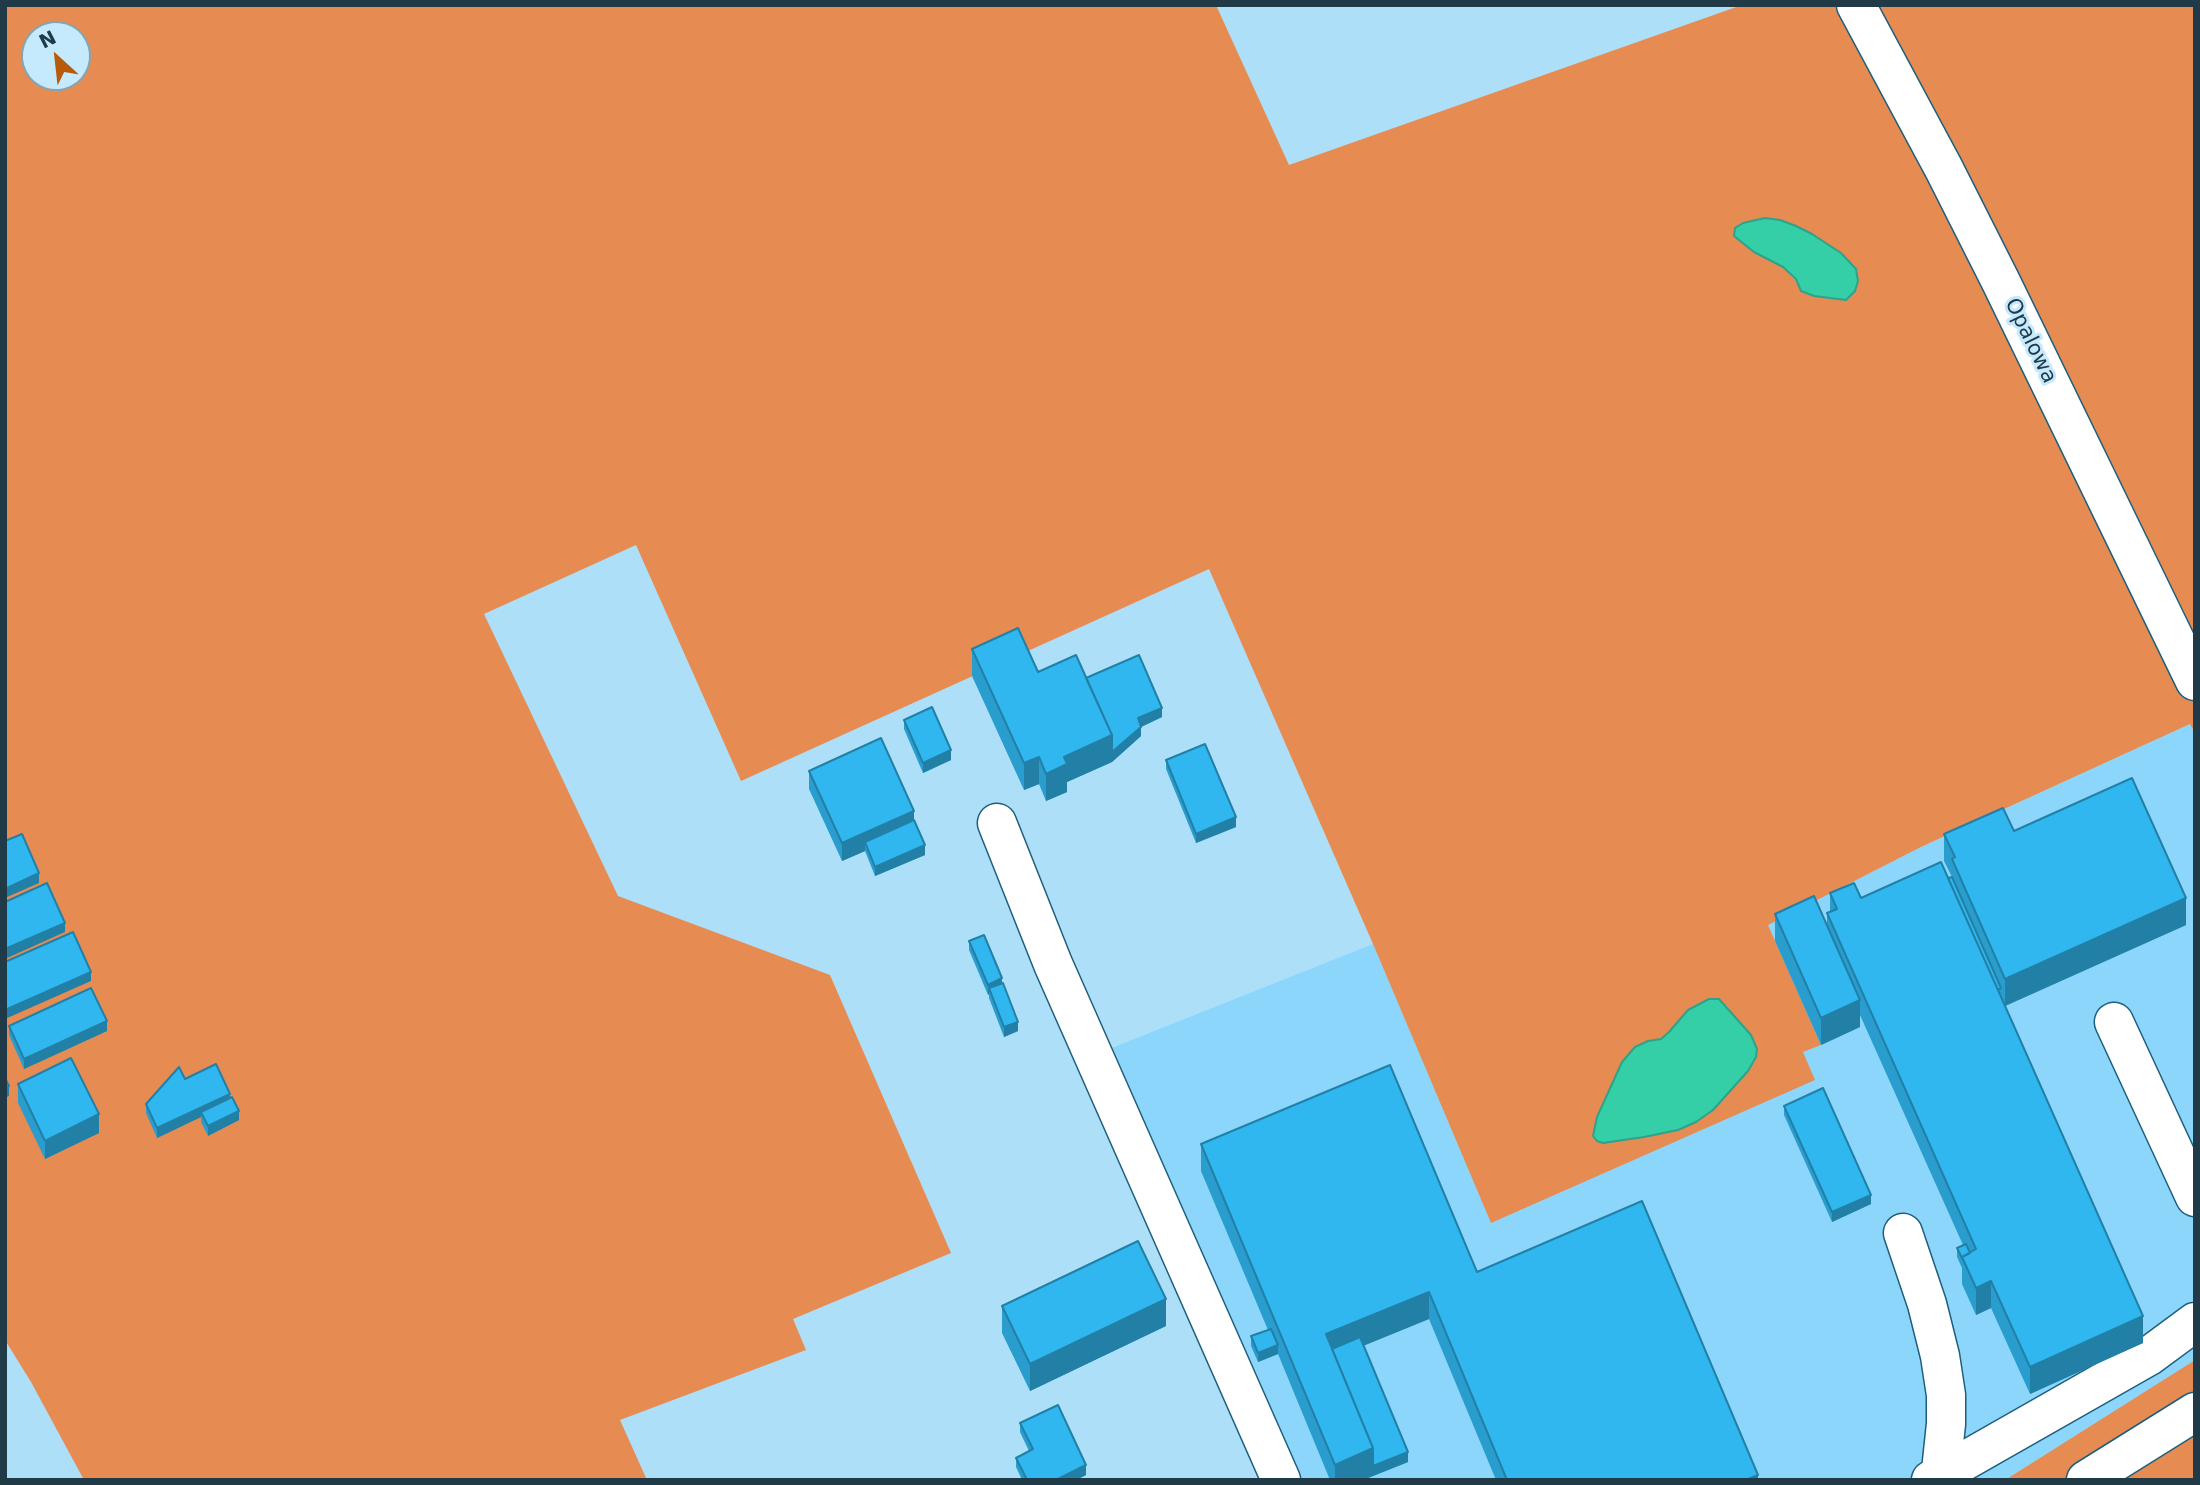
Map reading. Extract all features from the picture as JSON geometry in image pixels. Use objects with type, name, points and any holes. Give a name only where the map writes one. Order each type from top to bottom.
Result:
[{"type":"lane","name":"Opalowa","points":[[1856,5],[2001,282],[2195,681]]},
{"type":"lane","points":[[997,823],[1053,964],[1281,1480]]},
{"type":"lane","points":[[2114,1022],[2195,1197]]},
{"type":"lane","points":[[1903,1233],[1927,1304],[1946,1395],[1946,1424],[1937,1478]]},
{"type":"lane","points":[[1937,1478],[2149,1356],[2195,1322]]},
{"type":"lane","points":[[2086,1480],[2195,1412]]},
{"type":"shaded area","points":[[5,5],[1216,5],[1289,165],[1742,5],[2195,5],[2195,733],[2190,724],[1921,847],[1768,925],[1821,1045],[1803,1052],[1815,1080],[1491,1223],[1373,944],[1209,569],[741,781],[636,545],[484,614],[618,896],[830,975],[951,1253],[793,1319],[806,1350],[620,1420],[647,1480],[84,1480],[5,1340]],"holes":[[[1764,218],[1855,291],[1846,300],[1814,296],[1801,291],[1796,279],[1783,267],[1754,252],[1743,223]],[[1709,999],[1719,999],[1748,1071],[1713,1110],[1644,1137],[1603,1143],[1597,1117],[1622,1062],[1648,1041],[1660,1039],[1688,1010]]]},
{"type":"shaded area","points":[[1765,218],[1796,226],[1841,253],[1856,269],[1858,281],[1855,291],[1846,300],[1814,296],[1801,291],[1796,279],[1783,267],[1754,252],[1734,236],[1735,228],[1743,223]]},
{"type":"shaded area","points":[[2190,724],[2195,733],[2195,1360],[2005,1480],[1281,1480],[1094,1055],[1373,944],[1491,1222],[1803,1052],[1821,1045],[1767,925],[1921,847]]},
{"type":"shaded area","points":[[1709,999],[1719,999],[1751,1035],[1757,1049],[1756,1057],[1748,1071],[1713,1110],[1696,1122],[1678,1130],[1644,1137],[1603,1143],[1597,1141],[1593,1136],[1597,1117],[1622,1062],[1635,1047],[1661,1039],[1688,1010]]},
{"type":"shaded area","points":[[2195,1360],[2195,1480],[2005,1480]]},
{"type":"building","points":[[1018,628],[1038,672],[1076,655],[1112,735],[1064,757],[1067,764],[1046,774],[1039,757],[1024,763],[972,649]]},
{"type":"building","points":[[1139,655],[1162,708],[1138,718],[1141,727],[1112,752],[1112,735],[1086,678]]},
{"type":"building","points":[[932,707],[951,750],[923,763],[904,720]]},
{"type":"building","points":[[881,738],[914,811],[842,843],[809,771]]},
{"type":"building","points":[[1205,744],[1236,817],[1196,834],[1166,760]]},
{"type":"building","points":[[2132,778],[2186,898],[2005,979],[1952,859],[1955,857],[1944,834],[2003,808],[2014,831]]},
{"type":"building","points":[[914,820],[925,845],[875,867],[865,842]]},
{"type":"building","points":[[22,834],[39,873],[5,889],[5,841]]},
{"type":"building","points":[[1941,862],[2143,1316],[2030,1367],[1991,1281],[1976,1288],[1962,1257],[1976,1249],[1827,913],[1837,909],[1830,893],[1854,883],[1861,898]]},
{"type":"building","points":[[1952,877],[2001,988],[1998,990],[1948,878]]},
{"type":"building","points":[[47,883],[65,923],[5,949],[5,902]]},
{"type":"building","points":[[1814,896],[1860,1000],[1821,1018],[1775,914]]},
{"type":"building","points":[[73,932],[91,972],[5,1010],[5,962]]},
{"type":"building","points":[[984,935],[1002,978],[988,985],[969,941]]},
{"type":"building","points":[[1003,983],[1018,1022],[1004,1027],[989,988]]},
{"type":"building","points":[[91,988],[107,1021],[24,1059],[9,1026]]},
{"type":"building","points":[[71,1058],[99,1114],[45,1141],[18,1084]]},
{"type":"building","points":[[216,1064],[230,1094],[157,1128],[146,1104],[179,1067],[185,1079]]},
{"type":"building","points":[[1390,1065],[1477,1272],[1642,1201],[1758,1475],[1746,1480],[1507,1480],[1429,1292],[1326,1334],[1373,1448],[1335,1465],[1201,1144]]},
{"type":"building","points":[[1823,1088],[1871,1195],[1832,1212],[1784,1106]]},
{"type":"building","points":[[232,1097],[239,1111],[208,1126],[201,1112]]},
{"type":"building","points":[[1138,1241],[1166,1299],[1030,1364],[1002,1306]]},
{"type":"building","points":[[1966,1244],[1970,1253],[1962,1258],[1957,1248]]},
{"type":"building","points":[[1271,1329],[1278,1345],[1258,1353],[1251,1336]]},
{"type":"building","points":[[1360,1337],[1408,1452],[1373,1466],[1373,1448],[1332,1349]]},
{"type":"building","points":[[1058,1405],[1086,1465],[1056,1480],[1027,1480],[1016,1458],[1033,1449],[1020,1423]]}]
